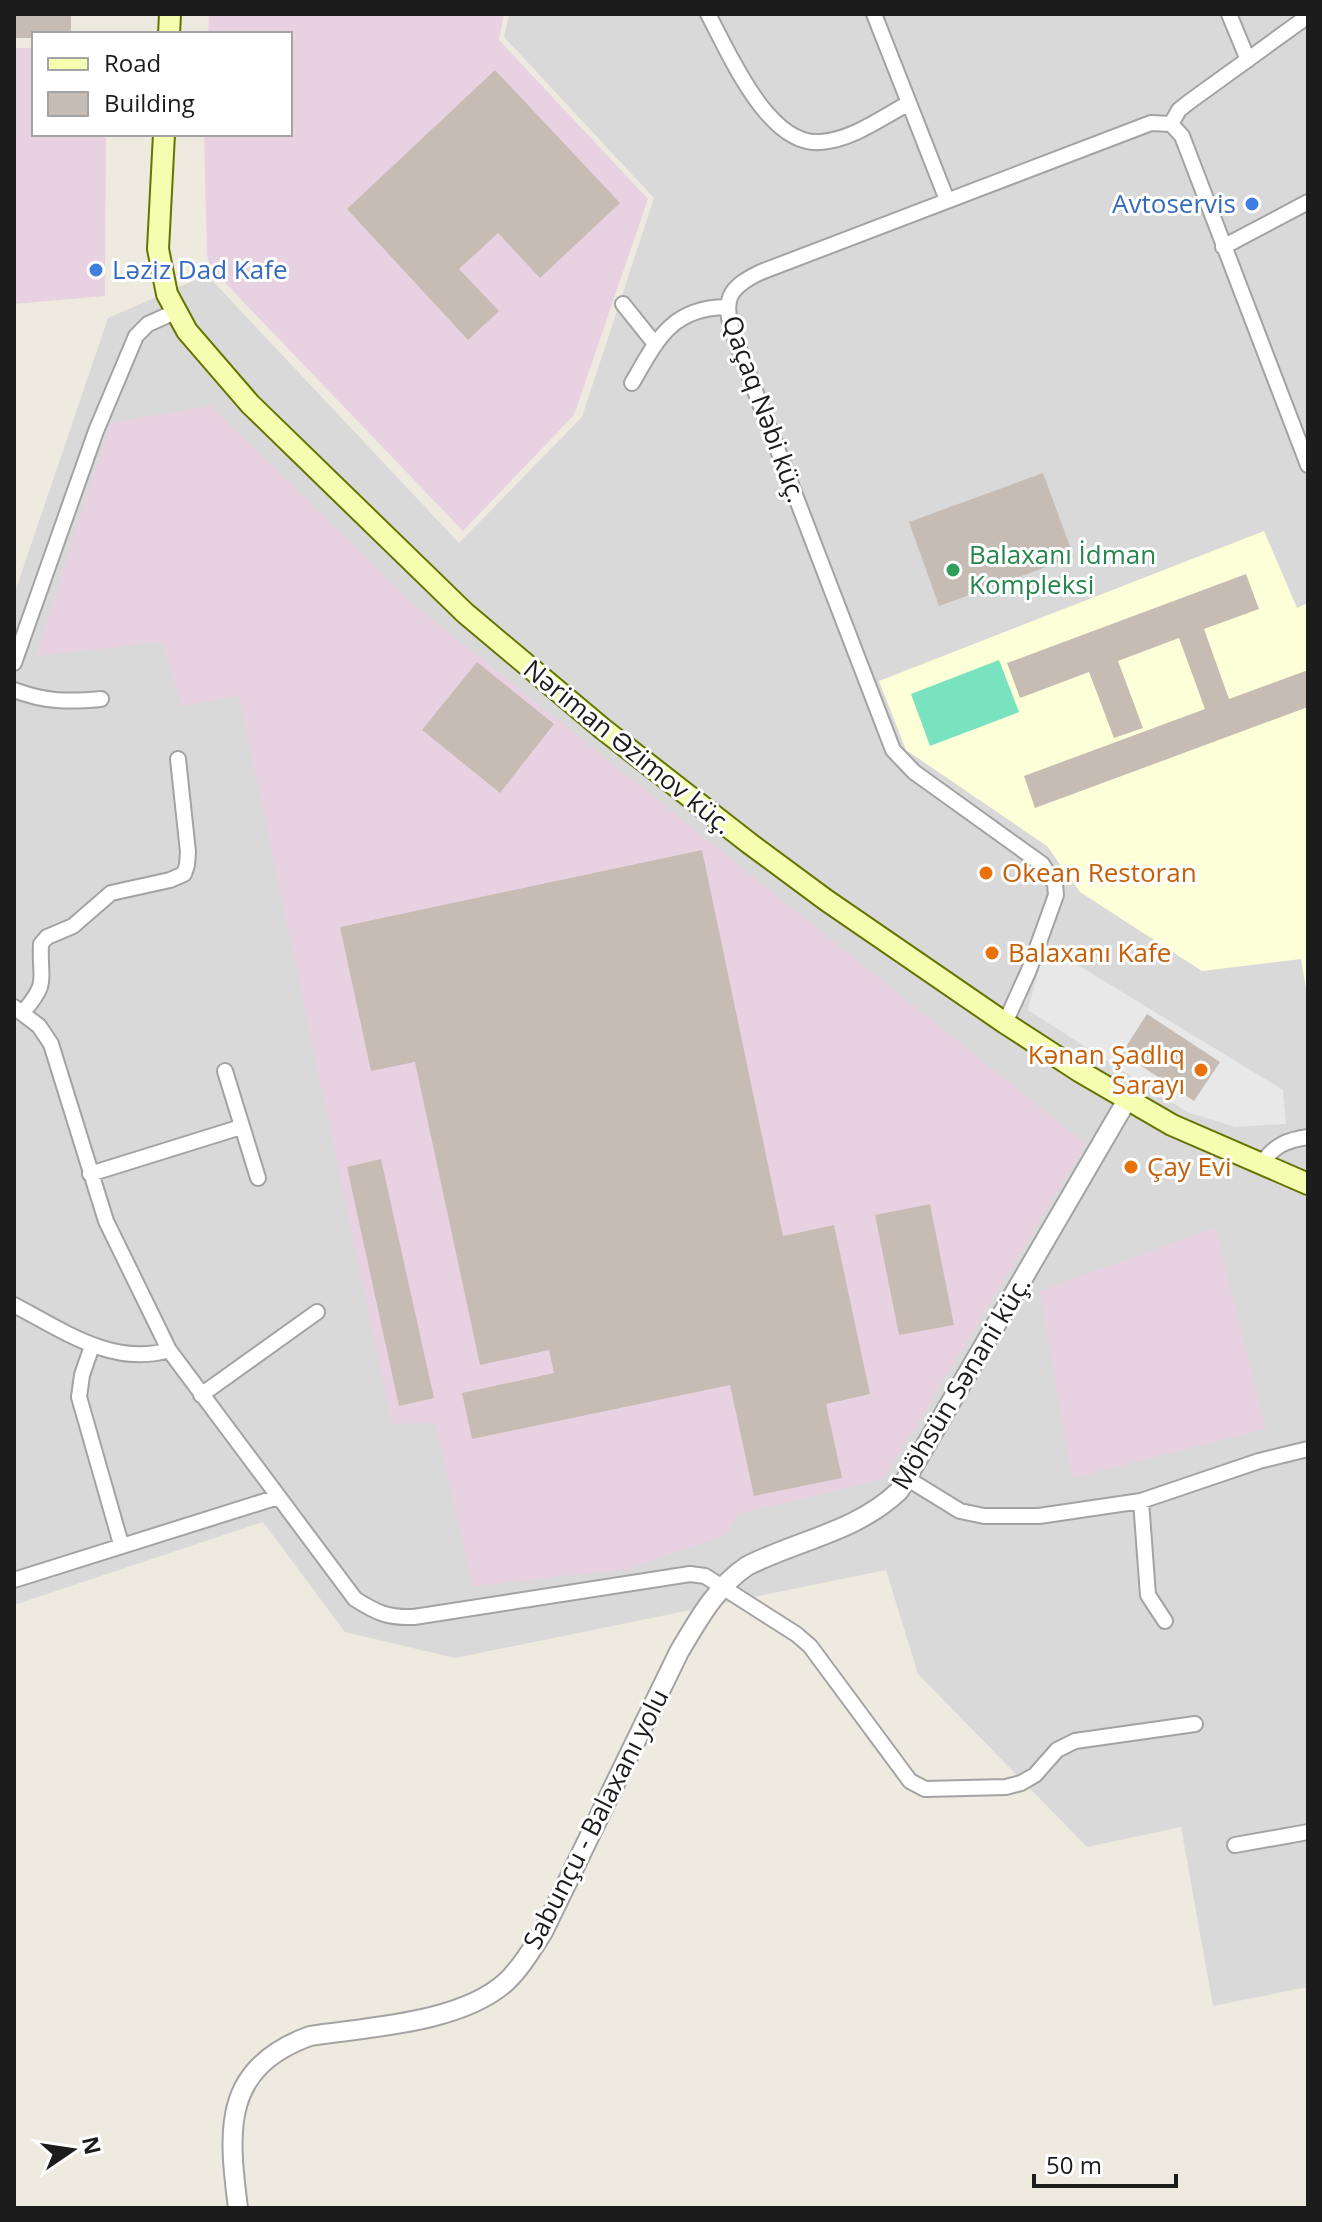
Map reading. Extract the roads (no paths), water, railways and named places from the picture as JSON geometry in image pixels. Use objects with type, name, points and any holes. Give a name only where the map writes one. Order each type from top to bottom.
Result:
[{"type":"main road","name":"Nəriman Əzimov küç.","points":[[164,136],[158,249],[161,273],[175,312],[206,356],[250,404],[417,568],[503,646],[603,729],[826,900],[1005,1023],[1127,1100],[1172,1125],[1308,1184]]},
{"type":"street","points":[[708,14],[755,97],[776,124],[803,141],[840,138],[909,103]]},
{"type":"street","points":[[874,14],[947,200]]},
{"type":"street","points":[[1229,14],[1248,60]]},
{"type":"street","points":[[1308,16],[1189,102],[1179,110],[1171,124],[1182,136],[1308,465]]},
{"type":"street","name":"Qaçaq Nəbi küç.","points":[[1005,1023],[1047,922],[1056,895],[1055,884],[1042,864],[914,772],[893,750],[734,336],[726,307],[731,294],[747,279],[1151,123],[1171,124]]},
{"type":"street","points":[[1223,247],[1308,202]]},
{"type":"street","points":[[623,304],[655,344]]},
{"type":"street","points":[[632,383],[666,329],[680,318],[708,307],[726,307]]},
{"type":"street","points":[[14,663],[96,431],[136,336],[148,324],[175,312]]},
{"type":"street","points":[[14,690],[37,699],[64,702],[101,699]]},
{"type":"street","points":[[178,759],[188,852],[184,874],[111,893],[73,926],[47,937],[41,944],[43,982],[39,994],[18,1010],[39,1026],[58,1059],[90,1174],[112,1235],[169,1350],[355,1599],[376,1612],[394,1618],[549,1598],[690,1574],[705,1576],[810,1646],[910,1781],[925,1789],[1006,1787],[1035,1775],[1057,1750],[1075,1741],[1195,1724]]},
{"type":"street","points":[[225,1071],[258,1178]]},
{"type":"street","name":"Möhsün Sənani küç.","points":[[722,1587],[762,1559],[846,1528],[888,1502],[908,1479],[1127,1100]]},
{"type":"street","points":[[90,1174],[241,1127]]},
{"type":"street","points":[[1262,1163],[1271,1150],[1282,1143],[1308,1137]]},
{"type":"street","points":[[14,1305],[92,1346],[148,1356],[169,1350]]},
{"type":"street","points":[[201,1395],[317,1312]]},
{"type":"street","points":[[92,1346],[82,1375],[79,1397],[121,1544]]},
{"type":"street","points":[[908,1479],[960,1511],[984,1516],[1039,1516],[1141,1501],[1259,1461],[1308,1449]]},
{"type":"street","points":[[14,1580],[278,1497]]},
{"type":"street","points":[[1141,1501],[1148,1595],[1165,1621]]},
{"type":"street","name":"Sabunçu - Balaxanı yolu","points":[[238,2208],[231,2141],[233,2121],[247,2082],[261,2065],[289,2044],[310,2036],[407,2021],[466,2006],[506,1982],[526,1959],[543,1932],[679,1652],[722,1587]]},
{"type":"street","points":[[1235,1845],[1308,1832]]},
{"type":"place","name":"Avtoservis","points":[[1252,204]]},
{"type":"place","name":"Ləziz Dad Kafe","points":[[96,270]]},
{"type":"place","name":"Balaxanı İdman Kompleksi","points":[[953,570]]},
{"type":"place","name":"Okean Restoran","points":[[986,873]]},
{"type":"place","name":"Balaxanı Kafe","points":[[992,953]]},
{"type":"place","name":"Kənan Şadlıq Sarayı","points":[[1201,1070]]},
{"type":"place","name":"Çay Evi","points":[[1131,1167]]}]
